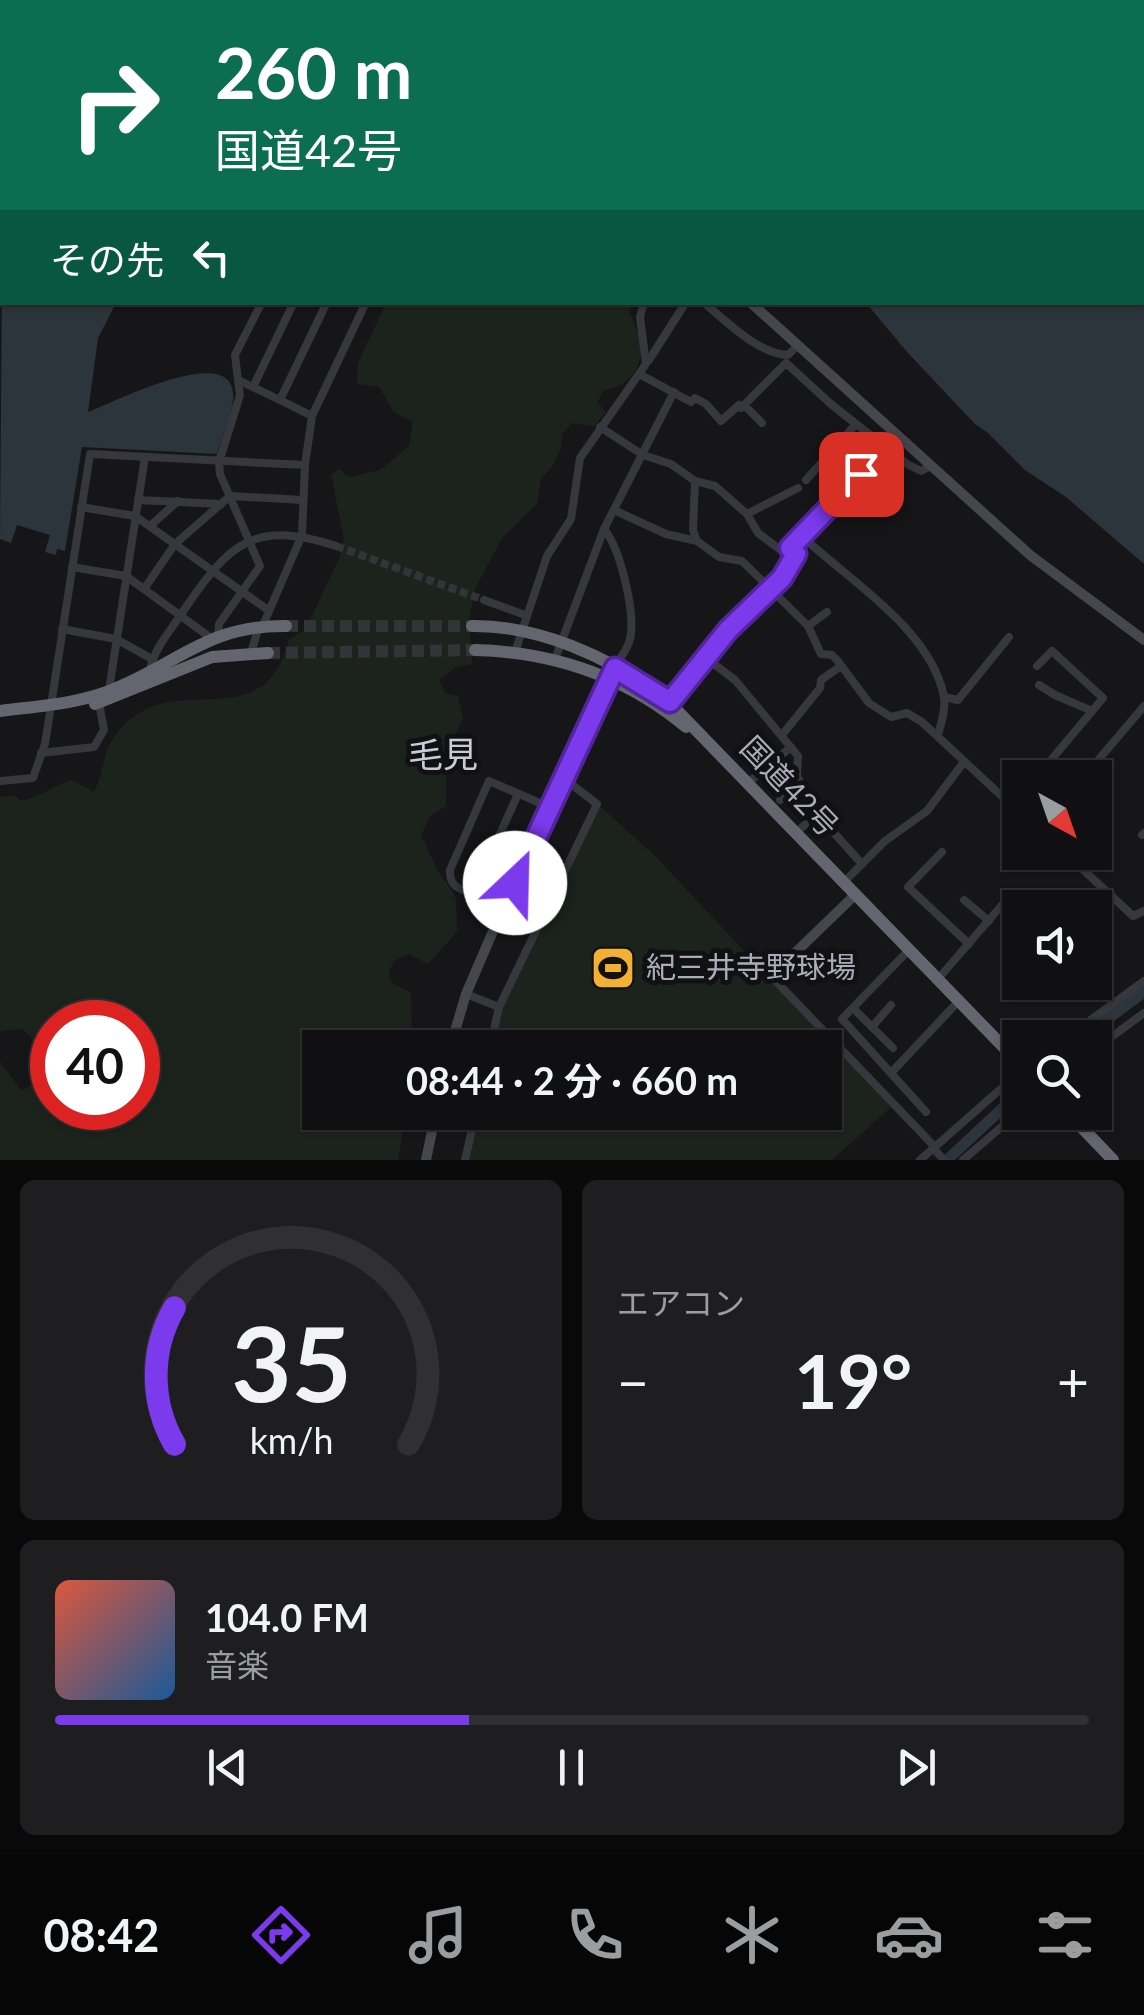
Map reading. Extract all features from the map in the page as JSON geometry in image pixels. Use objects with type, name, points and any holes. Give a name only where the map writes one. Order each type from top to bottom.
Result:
[{"type":"highway","name":"国道42号","points":[[472,626],[523,622],[645,696],[692,732],[842,884]]},
{"type":"highway","points":[[0,719],[108,692],[212,638],[261,626],[286,626]]},
{"type":"highway","name":"国道42号","points":[[474,650],[514,652],[612,673],[670,702],[797,832],[904,955],[1002,1053]]},
{"type":"highway","points":[[0,711],[99,703],[150,671],[212,657],[268,654]]},
{"type":"highway","name":"国道42号","points":[[853,896],[938,979],[1002,1051]]},
{"type":"highway","points":[[1073,1130],[1102,1160]]},
{"type":"highway","points":[[1084,1130],[1113,1160]]},
{"type":"street","points":[[212,657],[212,638],[219,624],[260,566],[220,474],[219,462],[240,395],[235,355],[260,305]]},
{"type":"street","points":[[253,387],[293,305]]},
{"type":"street","points":[[280,400],[326,305]]},
{"type":"street","points":[[251,653],[304,536],[305,466],[312,416],[365,305]]},
{"type":"street","points":[[643,305],[640,317],[646,364]]},
{"type":"street","points":[[514,652],[548,556],[572,519],[580,458],[641,375],[684,305]]},
{"type":"street","points":[[707,305],[746,336],[786,359],[856,424],[917,470],[931,466]]},
{"type":"street","points":[[753,305],[1046,569],[1144,640]]},
{"type":"street","points":[[744,405],[798,346]]},
{"type":"street","points":[[641,375],[691,402],[696,398],[721,421],[738,405],[744,405],[762,423]]},
{"type":"street","points":[[238,380],[312,416]]},
{"type":"street","points":[[554,659],[604,529],[674,392]]},
{"type":"street","points":[[806,480],[856,424]]},
{"type":"street","points":[[600,428],[644,455],[671,464],[695,481],[715,486],[748,514],[767,540],[782,550],[787,544],[796,554],[771,591],[728,630],[670,702]]},
{"type":"street","points":[[790,548],[886,447]]},
{"type":"street","points":[[0,780],[32,778],[41,753],[90,454],[305,466]]},
{"type":"street","points":[[108,692],[144,457]]},
{"type":"street","points":[[695,481],[693,530],[697,541]]},
{"type":"street","points":[[748,514],[798,488]]},
{"type":"street","points":[[144,588],[176,544],[230,496],[303,500]]},
{"type":"street","points":[[138,500],[221,504]]},
{"type":"street","points":[[150,526],[178,501]]},
{"type":"street","points":[[80,507],[136,516],[268,610]]},
{"type":"street","points":[[614,510],[666,534],[697,541],[719,557],[742,561],[808,626],[821,654],[832,655],[869,703],[891,717],[906,713],[915,703]]},
{"type":"street","points":[[455,1030],[466,994],[503,908],[630,640],[630,610],[612,539],[604,529]]},
{"type":"street","points":[[62,629],[116,639],[150,671],[212,570],[232,551],[250,541],[281,534],[336,546]]},
{"type":"street","points":[[802,536],[882,602],[923,653],[944,696],[938,735]]},
{"type":"street","points":[[72,567],[126,576],[212,638]]},
{"type":"street","points":[[484,600],[523,622]]},
{"type":"street","points":[[808,626],[827,612]]},
{"type":"street","points":[[944,696],[958,700],[1009,637]]},
{"type":"street","points":[[1037,666],[1052,650],[1102,698],[1051,760]]},
{"type":"street","points":[[706,658],[735,680],[798,756],[797,776],[817,814],[862,864]]},
{"type":"street","points":[[782,736],[820,688],[821,680],[842,666]]},
{"type":"street","points":[[1039,684],[1092,711]]},
{"type":"street","points":[[41,753],[94,746],[104,730],[99,703]]},
{"type":"street","points":[[1098,760],[1144,706]]},
{"type":"street","points":[[906,713],[938,735],[1002,797]]},
{"type":"street","points":[[749,782],[791,747]]},
{"type":"street","points":[[842,884],[885,841],[926,811],[963,763]]},
{"type":"street","points":[[494,1030],[499,1007],[597,804],[562,777]]},
{"type":"street","points":[[503,908],[456,888],[450,879],[450,870],[481,799],[489,782],[549,807]]},
{"type":"street","points":[[780,800],[803,788]]},
{"type":"street","points":[[473,894],[518,794]]},
{"type":"street","points":[[797,832],[817,814]]},
{"type":"street","points":[[942,852],[908,888],[969,944]]},
{"type":"street","points":[[1083,870],[1133,916],[1144,910]]},
{"type":"street","points":[[515,883],[551,900]]},
{"type":"street","points":[[853,896],[772,976],[944,1160]]},
{"type":"street","points":[[964,900],[989,920]]},
{"type":"street","points":[[938,979],[1002,905]]},
{"type":"street","points":[[904,955],[842,1019],[926,1112]]},
{"type":"street","points":[[1091,1020],[1144,981]]},
{"type":"street","points":[[466,994],[499,1007]]},
{"type":"street","points":[[872,1026],[891,1005]]},
{"type":"street","points":[[891,1073],[954,1006]]},
{"type":"street","points":[[853,1008],[893,1048]]},
{"type":"street","points":[[1112,1037],[1144,1013]]},
{"type":"street","points":[[920,1160],[1002,1087]]},
{"type":"street","points":[[963,1160],[1002,1126]]},
{"type":"street","points":[[426,1160],[432,1130]]},
{"type":"street","points":[[465,1160],[472,1130]]},
{"type":"shaded area","points":[[2,305],[115,305],[98,338],[88,412],[168,380],[212,374],[227,379],[233,399],[217,454],[82,447],[65,551],[57,549],[56,555],[45,552],[50,535],[17,525],[11,543],[0,539]]},
{"type":"shaded area","points":[[385,305],[631,305],[629,312],[641,350],[635,371],[618,386],[604,390],[597,402],[606,412],[594,426],[572,423],[562,434],[561,448],[552,467],[541,478],[537,504],[502,538],[475,589],[469,620],[472,664],[456,667],[439,680],[446,694],[458,695],[463,718],[446,772],[446,806],[431,815],[421,835],[456,897],[457,932],[428,964],[409,954],[394,961],[389,971],[392,983],[411,993],[412,1030],[302,1030],[302,1130],[403,1130],[398,1160],[0,1160],[0,1062],[22,1091],[30,1086],[30,1130],[160,1130],[160,1000],[30,1000],[30,1037],[23,1029],[0,1031],[0,797],[14,795],[21,801],[72,780],[94,792],[118,732],[148,709],[171,702],[241,695],[261,687],[277,669],[289,639],[305,630],[339,559],[344,538],[331,475],[339,469],[350,477],[380,470],[409,446],[413,422],[394,412],[379,387],[357,384],[358,363]]},
{"type":"shaded area","points":[[868,305],[1144,305],[1144,564],[1066,497],[1025,470],[908,353]]},
{"type":"shaded area","points":[[600,806],[654,855],[819,1030],[497,1030],[504,1002]]},
{"type":"shaded area","points":[[842,1055],[891,1107],[832,1160],[468,1160],[474,1130],[842,1130]]},
{"type":"waterway","points":[[1106,1020],[1144,992]]},
{"type":"waterway","points":[[947,1160],[1002,1109]]},
{"type":"tunnel","points":[[336,546],[484,600]]},
{"type":"tunnel","points":[[286,626],[472,626]]},
{"type":"tunnel","points":[[268,653],[475,650]]},
{"type":"place","name":"紀三井寺野球場","points":[[613,968]]},
{"type":"district","name":"毛見","points":[[443,755]]},
{"type":"route","points":[[515,883],[566,766],[615,668],[670,702],[728,630],[782,578],[796,554],[790,548],[861,474]]}]
